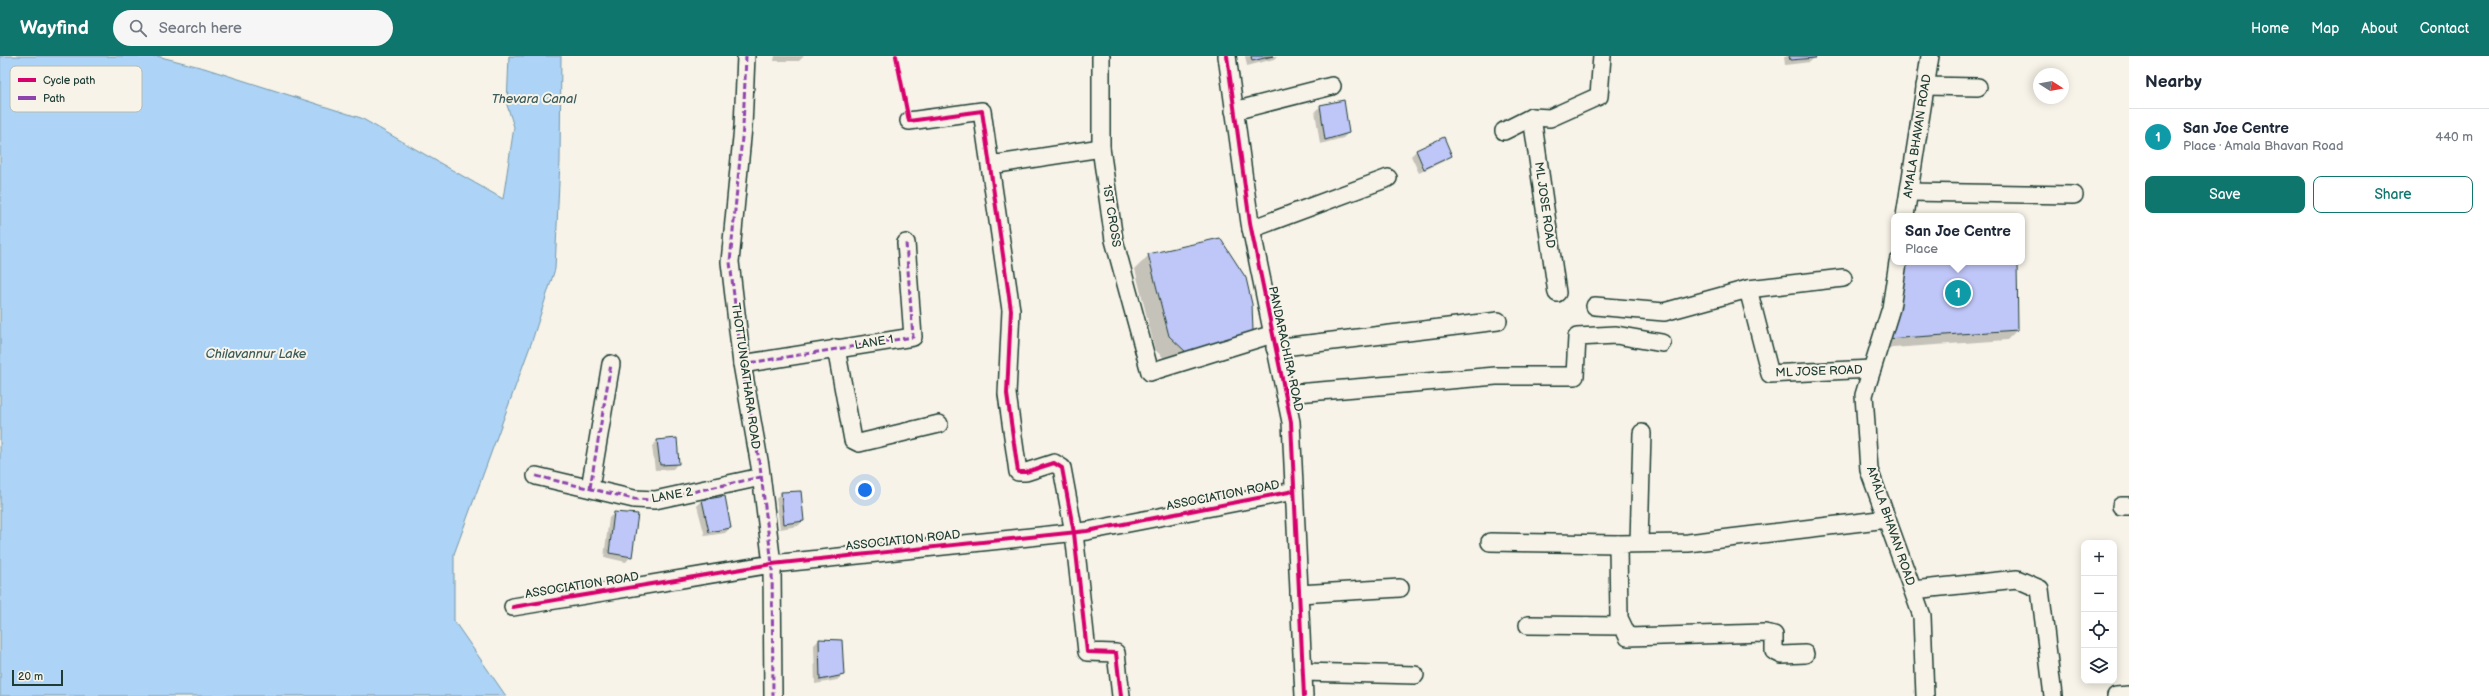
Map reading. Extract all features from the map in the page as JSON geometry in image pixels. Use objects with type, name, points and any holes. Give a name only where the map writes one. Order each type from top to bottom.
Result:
[{"type":"street","name":"THOTTUNGATHARA ROAD","points":[[746,56],[743,127],[730,262],[742,364],[761,477],[772,564],[773,696]]},
{"type":"street","name":"1ST CROSS","points":[[1101,56],[1101,148],[1114,240],[1150,372],[1274,341]]},
{"type":"street","name":"PANDARACHIRA ROAD","points":[[1227,56],[1251,229],[1291,422],[1304,696]]},
{"type":"street","points":[[1504,131],[1532,117],[1550,118],[1599,96],[1602,56]]},
{"type":"street","name":"AMALA BHAVAN ROAD","points":[[1906,213],[1930,56]]},
{"type":"street","points":[[1234,111],[1332,86]]},
{"type":"street","points":[[1925,86],[1978,87]]},
{"type":"street","points":[[909,122],[982,111],[1011,310],[1007,394],[1018,472],[1026,472],[1054,463],[1062,468],[1074,533],[1087,652],[1116,653],[1121,696]]},
{"type":"street","name":"ML JOSE ROAD","points":[[1532,117],[1557,293]]},
{"type":"street","points":[[991,166],[1101,148]]},
{"type":"street","points":[[1251,229],[1388,178]]},
{"type":"street","points":[[1909,192],[2074,195]]},
{"type":"street","name":"LANE 1","points":[[742,364],[913,337],[906,243]]},
{"type":"street","name":"AMALA BHAVAN ROAD","points":[[1898,265],[1891,308],[1864,394],[1869,470],[1922,616],[1925,696]]},
{"type":"street","points":[[1594,306],[1664,312],[1748,289],[1843,278]]},
{"type":"street","name":"ML JOSE ROAD","points":[[1748,289],[1770,374],[1872,369]]},
{"type":"street","points":[[1274,341],[1498,320]]},
{"type":"street","points":[[1285,394],[1496,376],[1575,376],[1577,336],[1616,335],[1662,342]]},
{"type":"street","points":[[836,348],[853,440],[859,443],[938,424]]},
{"type":"street","points":[[590,488],[611,364]]},
{"type":"street","points":[[1639,544],[1642,433]]},
{"type":"street","name":"LANE 2","points":[[536,476],[634,499],[655,500],[761,477]]},
{"type":"street","name":"ASSOCIATION ROAD","points":[[513,607],[772,564],[1074,533],[1294,491]]},
{"type":"street","points":[[1490,542],[1618,544],[1688,543],[1887,518]]},
{"type":"street","points":[[1618,544],[1619,618],[1621,626],[1628,637],[1765,633],[1774,636],[1774,651],[1782,655],[1805,654]]},
{"type":"street","points":[[1913,590],[2017,579],[2040,589],[2053,696]]},
{"type":"street","points":[[1299,594],[1400,588]]},
{"type":"street","points":[[1528,625],[1621,626]]},
{"type":"street","points":[[1303,672],[1415,675]]},
{"type":"street","points":[[2116,696],[2129,695]]},
{"type":"water","name":"Chilavannur Lake","points":[[0,56],[157,56],[204,68],[361,118],[503,199],[514,127],[507,105],[509,56],[561,56],[560,161],[555,269],[532,341],[454,554],[454,621],[506,696],[0,696]]},
{"type":"building","points":[[1251,56],[1273,56],[1252,61]]},
{"type":"building","points":[[1789,56],[1816,56],[1816,58],[1790,60]]},
{"type":"building","points":[[1344,100],[1349,133],[1325,140],[1320,105]]},
{"type":"building","points":[[1444,137],[1452,156],[1424,169],[1416,150]]},
{"type":"building","points":[[1220,238],[1246,278],[1252,304],[1253,331],[1187,353],[1169,336],[1148,254]]},
{"type":"building","points":[[1905,265],[2017,265],[2018,330],[1887,339]]},
{"type":"building","points":[[677,438],[679,464],[660,465],[657,440]]},
{"type":"building","points":[[801,491],[804,521],[784,524],[781,492]]},
{"type":"building","points":[[725,496],[731,528],[709,532],[702,500]]},
{"type":"building","points":[[614,512],[638,514],[632,557],[609,553]]},
{"type":"building","points":[[819,639],[842,640],[844,675],[820,680]]},
{"type":"marked path","points":[[746,56],[743,127],[730,262],[742,364],[760,466],[772,564],[773,696]]},
{"type":"marked path","points":[[742,364],[913,337],[906,243]]},
{"type":"marked path","points":[[590,488],[611,364]]},
{"type":"marked path","points":[[536,476],[634,499],[655,500],[761,477]]},
{"type":"cycle path","points":[[896,56],[909,121],[982,111],[1011,310],[1007,394],[1018,472],[1026,472],[1054,463],[1062,468],[1074,533],[1087,652],[1116,653],[1121,696]]},
{"type":"cycle path","points":[[1227,56],[1250,223],[1291,422],[1304,696]]},
{"type":"cycle path","points":[[513,607],[772,564],[1087,531],[1294,491]]},
{"type":"place","name":"San Joe Centre","points":[[1958,293]]},
{"type":"water label","name":"Thevara Canal","points":[[534,98]]}]
